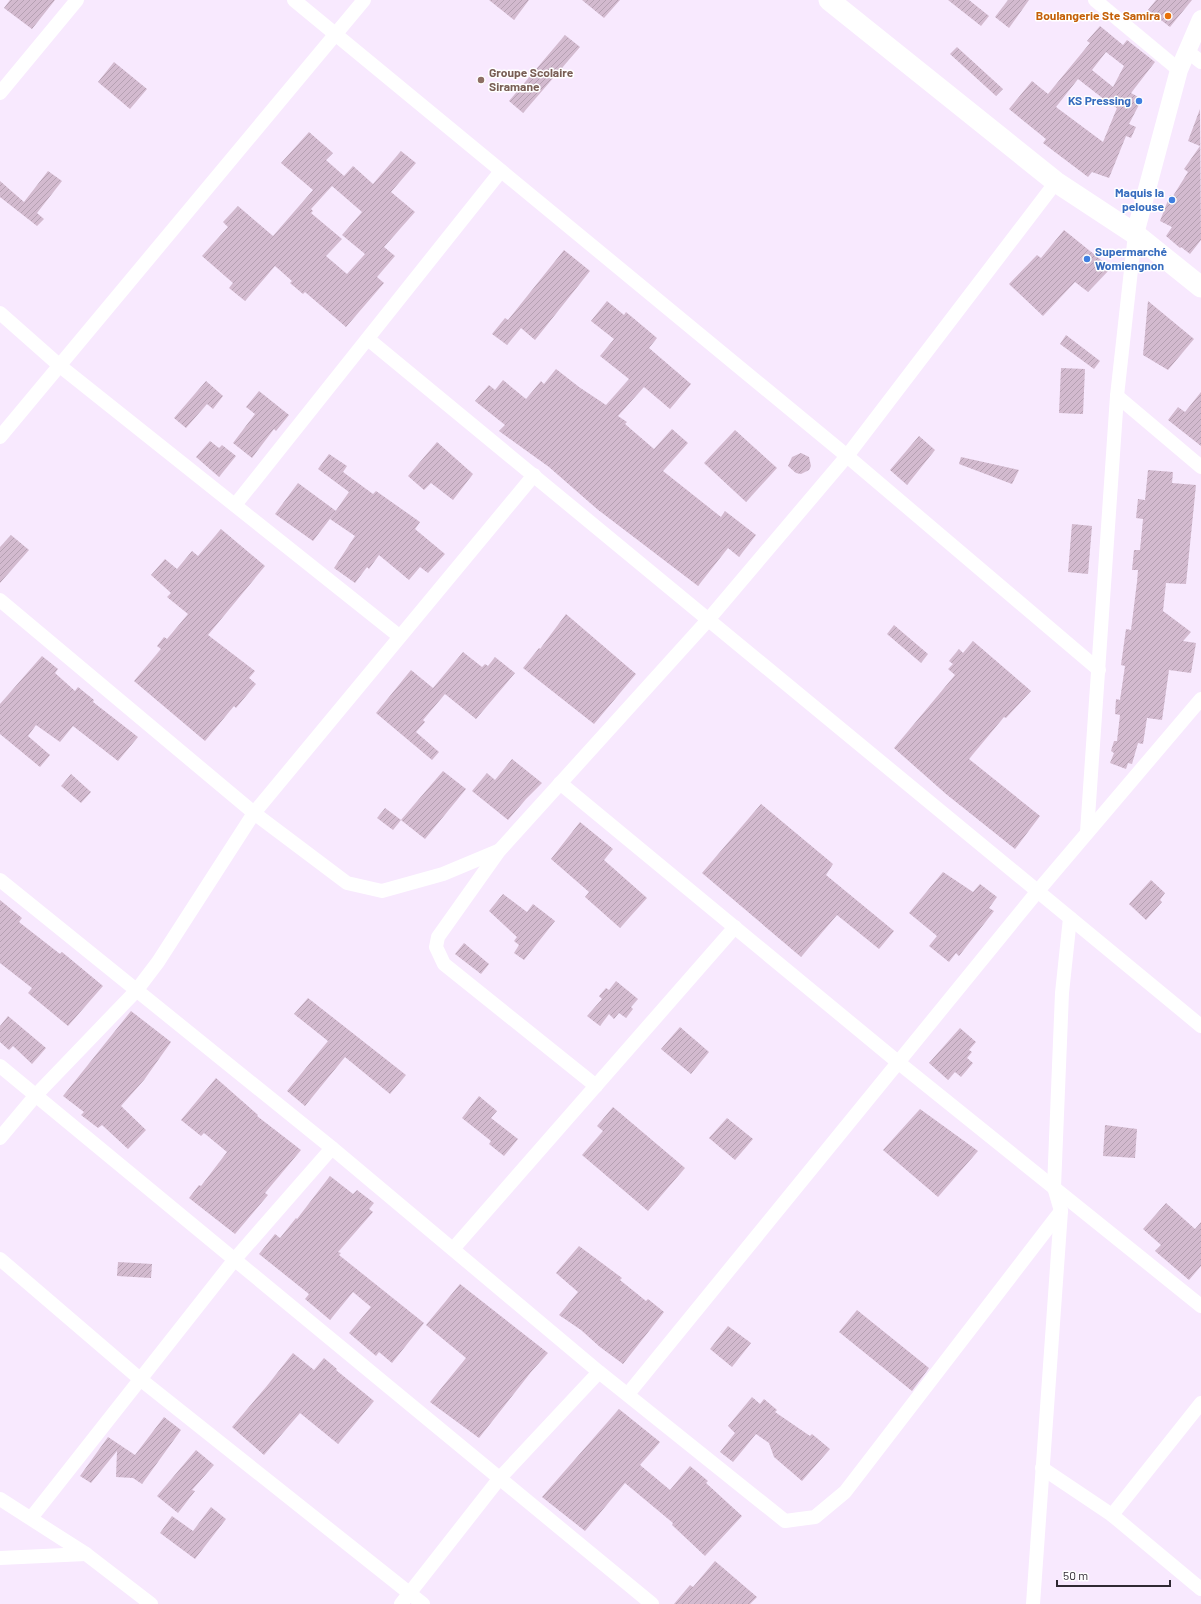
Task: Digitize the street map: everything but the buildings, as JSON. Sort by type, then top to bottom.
[{"type":"main road","points":[[829,0],[1056,182],[1135,234],[1201,287]]},
{"type":"street","points":[[0,93],[77,0]]},
{"type":"street","points":[[294,0],[847,456],[1099,670]]},
{"type":"street","points":[[0,437],[364,0]]},
{"type":"street","points":[[1094,0],[1179,70]]},
{"type":"street","points":[[1087,832],[1117,396],[1135,234],[1179,70],[1201,19]]},
{"type":"street","points":[[1187,51],[1201,62]]},
{"type":"street","points":[[235,505],[501,171]]},
{"type":"street","points":[[596,1086],[444,964],[436,947],[438,937],[498,851],[708,620],[847,456],[1056,182]]},
{"type":"street","points":[[0,313],[60,366],[400,636]]},
{"type":"street","points":[[368,339],[1201,1026]]},
{"type":"street","points":[[1117,396],[1201,467]]},
{"type":"street","points":[[0,1138],[36,1095],[136,991],[158,962],[254,813],[534,475]]},
{"type":"street","points":[[0,600],[254,813],[347,883],[382,891],[443,874],[498,851]]},
{"type":"street","points":[[628,1394],[1037,892],[1201,699]]},
{"type":"street","points":[[560,783],[899,1063],[1201,1306]]},
{"type":"street","points":[[0,880],[136,991],[163,1010],[332,1148],[599,1372],[785,1520],[815,1517],[845,1492],[1061,1211]]},
{"type":"street","points":[[1033,1604],[1061,1211],[1054,1187],[1062,993],[1070,918]]},
{"type":"street","points":[[453,1249],[735,927]]},
{"type":"street","points":[[0,1066],[652,1604]]},
{"type":"street","points":[[30,1518],[235,1259],[332,1148]]},
{"type":"street","points":[[0,1259],[140,1379],[406,1599],[423,1604]]},
{"type":"street","points":[[406,1599],[499,1479],[599,1372]]},
{"type":"street","points":[[1112,1515],[1201,1403]]},
{"type":"street","points":[[1042,1468],[1112,1515],[1201,1589]]},
{"type":"street","points":[[0,1499],[86,1554],[151,1604]]},
{"type":"street","points":[[0,1558],[86,1554]]},
{"type":"place","name":"Boulangerie Ste Samira","points":[[1168,16]]},
{"type":"place","name":"Groupe Scolaire Siramane","points":[[481,80]]},
{"type":"place","name":"KS Pressing","points":[[1139,101]]},
{"type":"place","name":"Maquis la pelouse","points":[[1172,200]]},
{"type":"place","name":"Supermarché Womiengnon","points":[[1087,259]]}]
